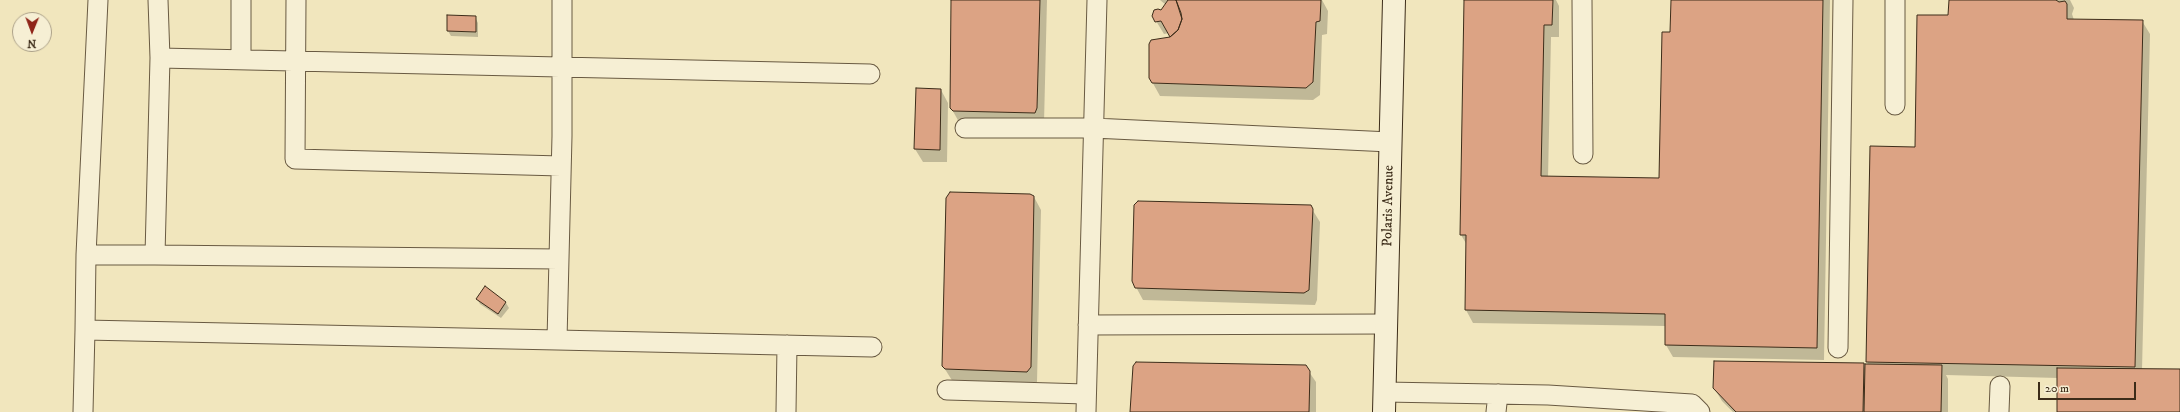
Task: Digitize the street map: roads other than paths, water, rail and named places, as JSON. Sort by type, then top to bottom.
[{"type":"street","name":"Polaris Avenue","points":[[1384,402],[1394,0]]},
{"type":"lane","points":[[83,412],[86,255],[98,0]]},
{"type":"lane","points":[[155,255],[160,58],[158,0]]},
{"type":"lane","points":[[241,0],[241,60]]},
{"type":"lane","points":[[296,0],[295,159],[561,166]]},
{"type":"lane","points":[[557,340],[561,166],[562,0]]},
{"type":"lane","points":[[947,390],[1086,403],[1097,0]]},
{"type":"lane","points":[[1582,0],[1583,154]]},
{"type":"lane","points":[[1838,348],[1843,0]]},
{"type":"lane","points":[[1894,105],[1895,0]]},
{"type":"lane","points":[[160,58],[870,74]]},
{"type":"lane","points":[[964,128],[1093,128],[1390,142]]},
{"type":"lane","points":[[86,255],[559,259]]},
{"type":"lane","points":[[1088,325],[1386,324]]},
{"type":"lane","points":[[85,330],[872,348]]},
{"type":"lane","points":[[786,412],[787,345]]},
{"type":"lane","points":[[1999,412],[2000,386]]},
{"type":"lane","points":[[1384,402],[1497,403],[1548,395],[1692,404],[1700,412]]}]
